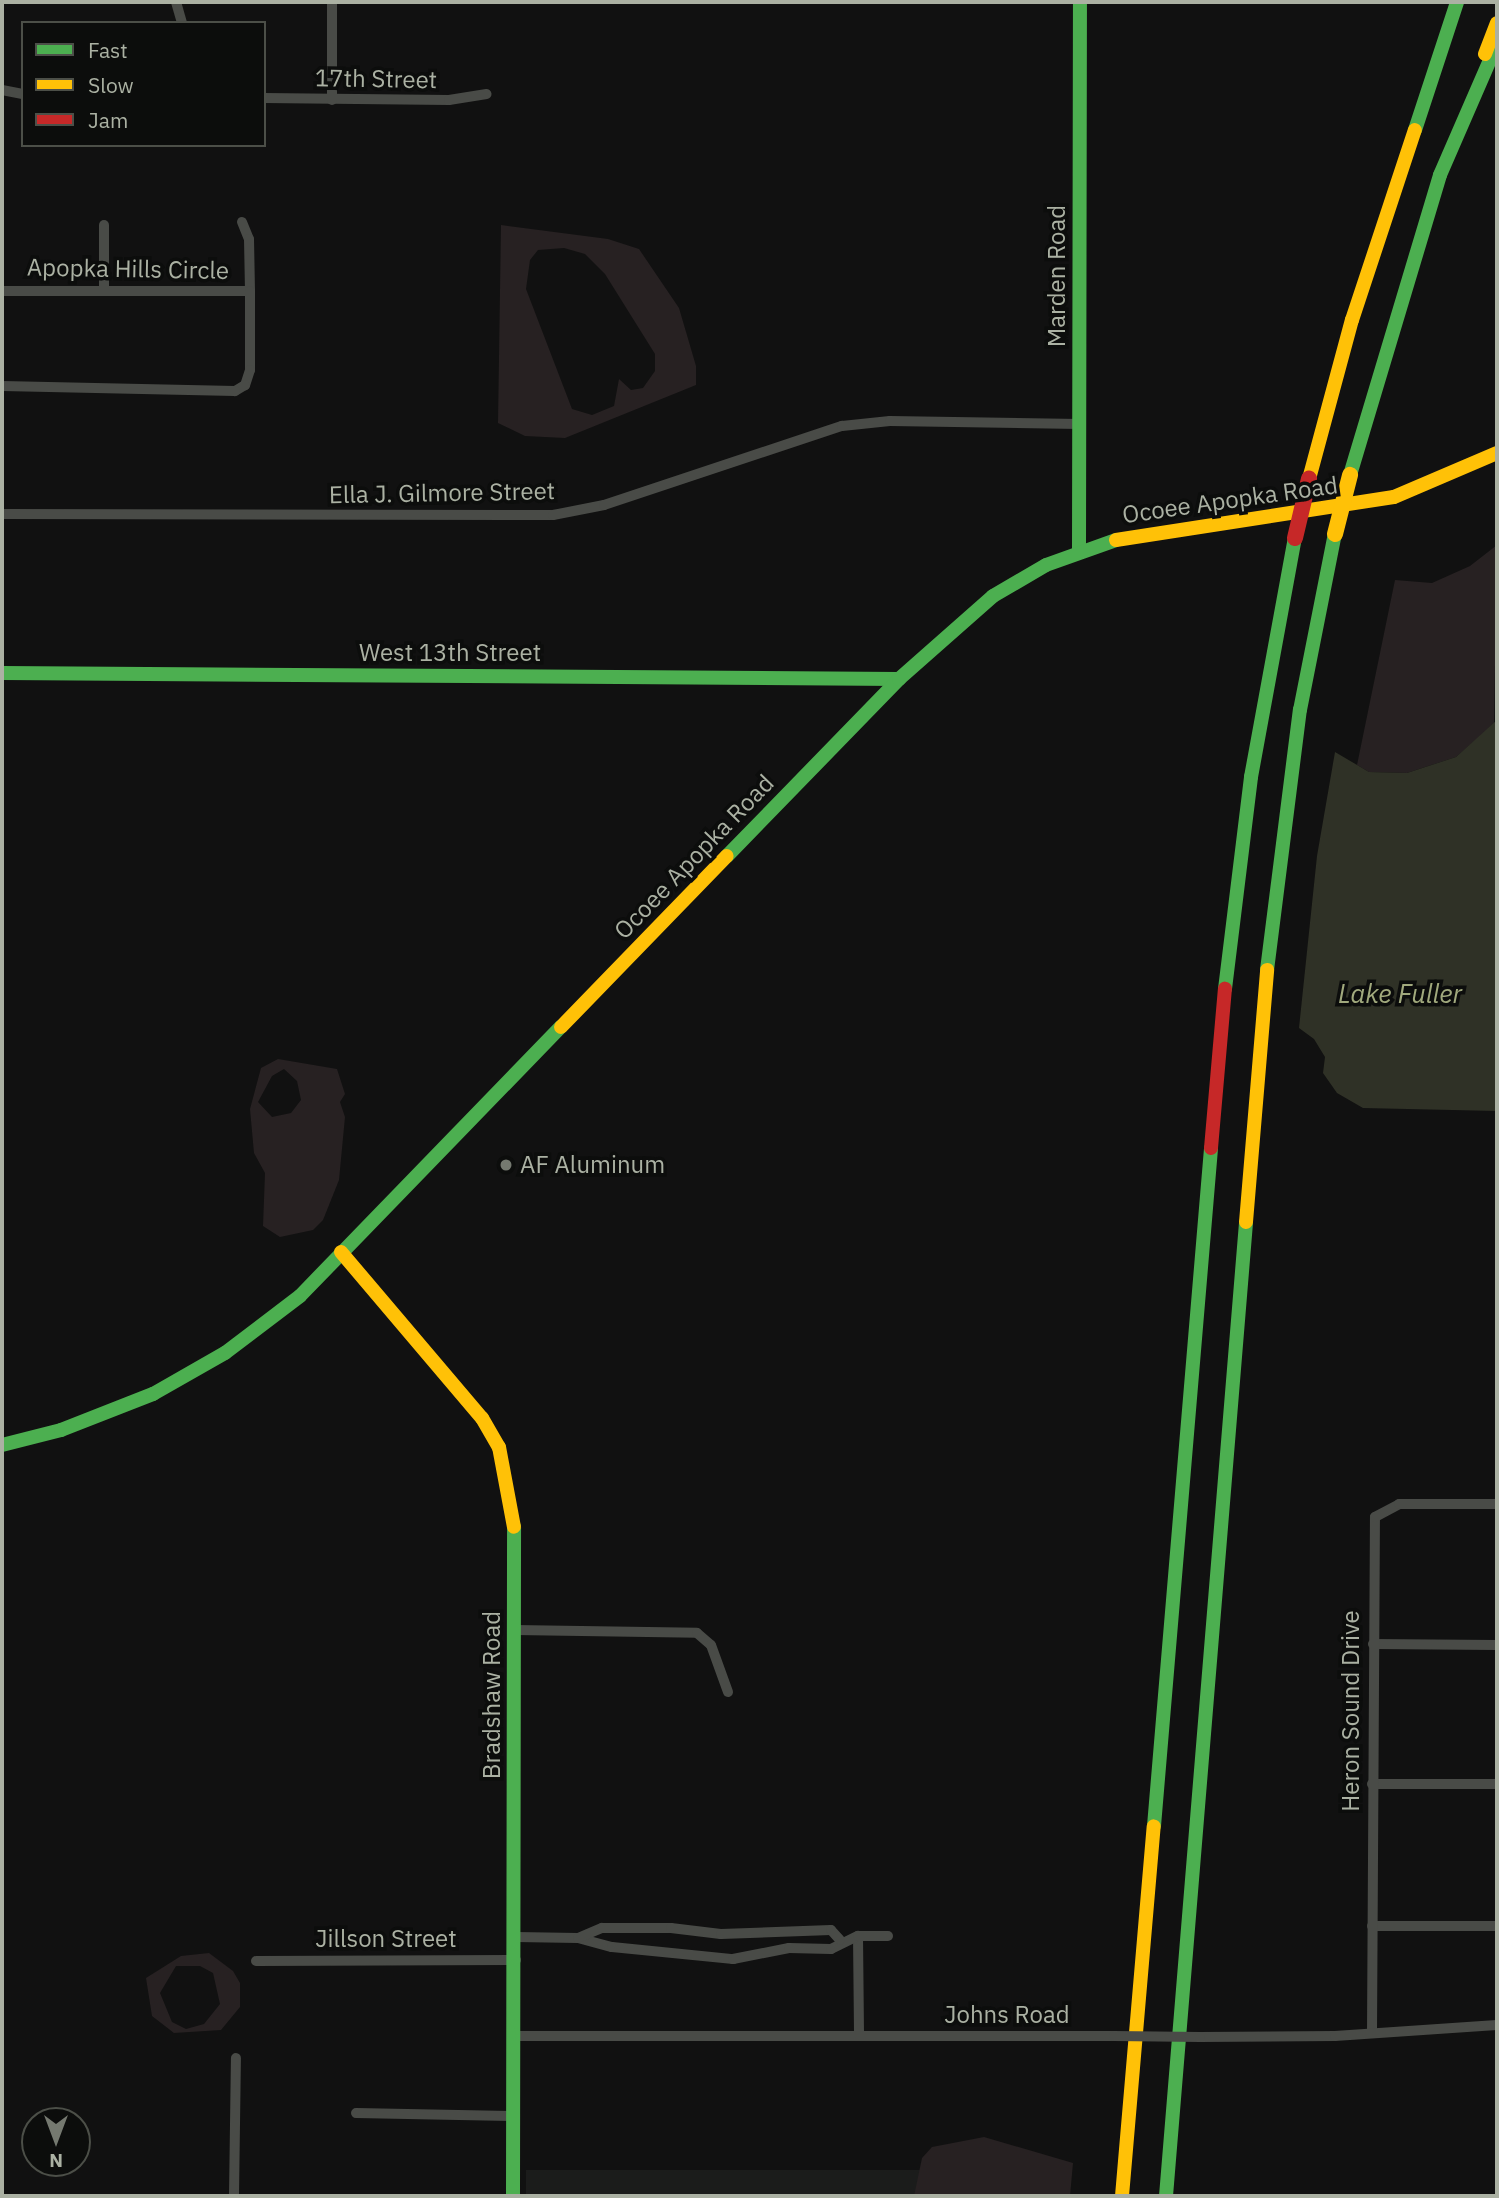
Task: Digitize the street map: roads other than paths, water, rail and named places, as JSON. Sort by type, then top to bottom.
[{"type":"main road","name":"Marden Road","points":[[1079,550],[1080,2]]},
{"type":"main road","points":[[1122,2196],[1227,963],[1251,778],[1295,538],[1309,479],[1352,320],[1457,2]]},
{"type":"main road","points":[[1166,2196],[1268,958],[1300,710],[1335,534],[1350,475],[1448,154],[1497,23]]},
{"type":"main road","points":[[1448,154],[1497,44]]},
{"type":"main road","name":"Ocoee Apopka Road","points":[[2,1445],[111,1412],[219,1357],[300,1296],[899,679],[972,610],[1079,550],[1152,530],[1394,497],[1497,453]]},
{"type":"main road","name":"West 13th Street","points":[[2,673],[899,679]]},
{"type":"main road","name":"Bradshaw Road","points":[[341,1252],[482,1418],[499,1447],[514,1519],[516,2036],[513,2196]]},
{"type":"street","points":[[176,2],[181,21]]},
{"type":"street","points":[[332,2],[332,100]]},
{"type":"street","points":[[2,90],[21,94]]},
{"type":"street","name":"17th Street","points":[[266,98],[449,100],[486,94]]},
{"type":"street","points":[[242,222],[249,239],[250,291]]},
{"type":"street","points":[[104,225],[104,289]]},
{"type":"street","name":"Apopka Hills Circle","points":[[2,291],[250,291],[250,370],[245,385],[235,390],[2,386]]},
{"type":"street","name":"Ella J. Gilmore Street","points":[[2,514],[553,515],[604,505],[842,426],[890,421],[1080,424]]},
{"type":"street","name":"Heron Sound Drive","points":[[1372,2032],[1373,1543],[1379,1510],[1399,1504],[1497,1504]]},
{"type":"street","points":[[515,1630],[697,1633],[711,1645],[728,1692]]},
{"type":"street","points":[[1373,1644],[1497,1645]]},
{"type":"street","points":[[1372,1784],[1497,1784]]},
{"type":"street","points":[[1371,1926],[1497,1926]]},
{"type":"street","points":[[578,1938],[602,1928],[671,1928],[721,1934],[831,1930],[840,1940]]},
{"type":"street","points":[[516,1937],[578,1938],[612,1947],[733,1959],[789,1948],[831,1949],[840,1940],[859,1936],[888,1936]]},
{"type":"street","points":[[859,1936],[859,2036]]},
{"type":"street","name":"Jillson Street","points":[[256,1961],[516,1960]]},
{"type":"street","name":"Johns Road","points":[[516,2036],[1200,2037],[1497,2025]]},
{"type":"street","points":[[234,2196],[236,2058]]},
{"type":"street","points":[[356,2113],[514,2116]]},
{"type":"water","name":"Lake Fuller","points":[[1497,720],[1497,1111],[1363,1108],[1337,1093],[1323,1073],[1325,1057],[1314,1039],[1299,1028],[1317,856],[1335,752],[1369,772],[1407,773],[1456,757]]},
{"type":"place","name":"AF Aluminum","points":[[506,1165]]}]
